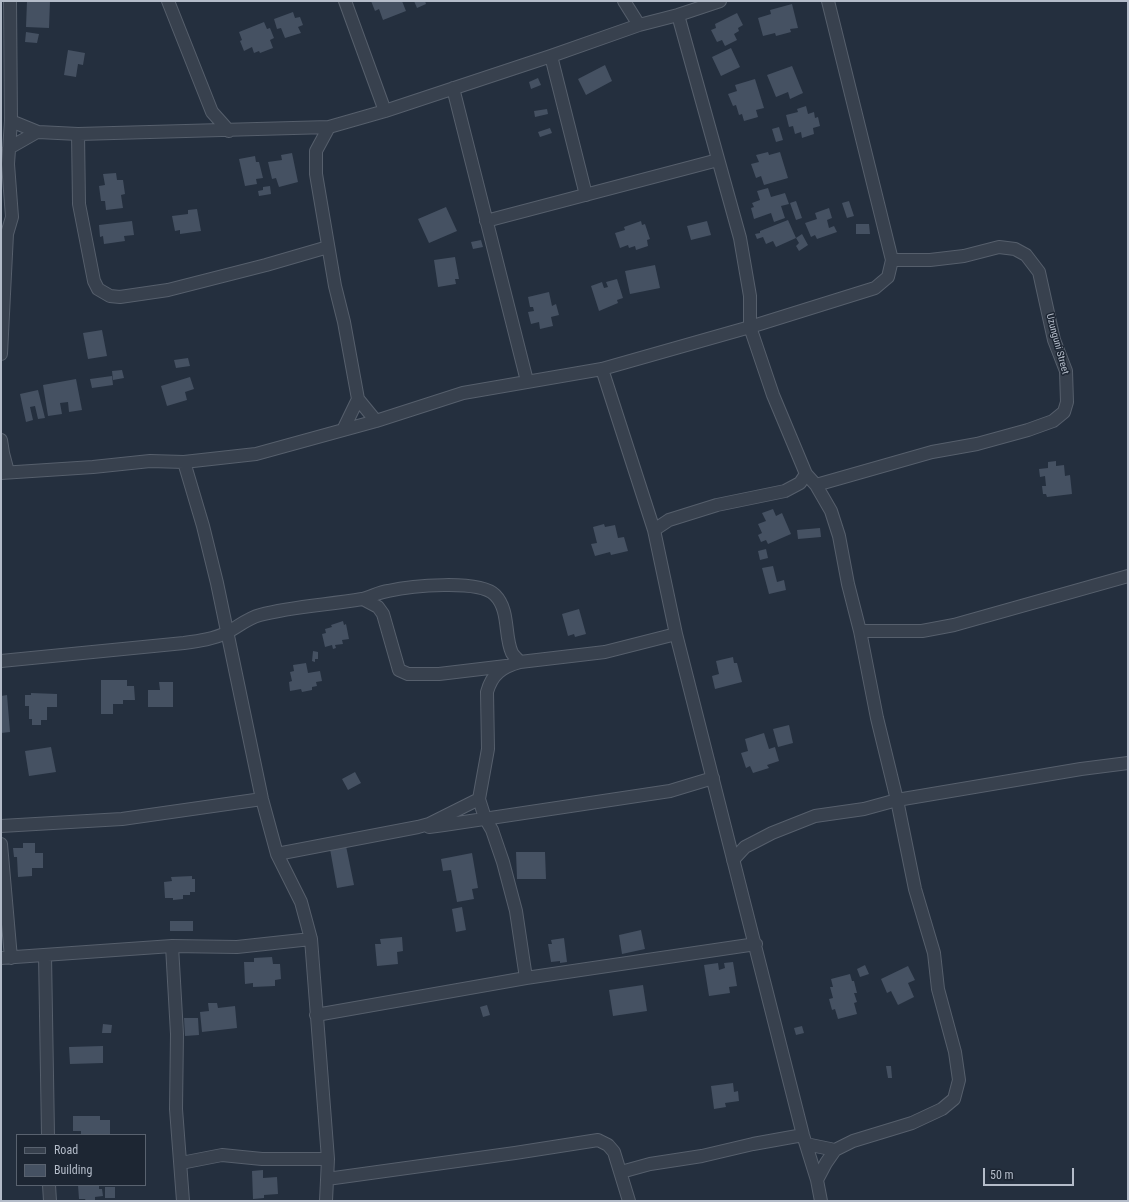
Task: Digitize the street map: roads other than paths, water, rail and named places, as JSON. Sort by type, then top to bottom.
[{"type":"street","points":[[1,354],[4,234],[12,216],[5,168],[9,148],[11,121],[10,1]]},
{"type":"street","points":[[168,1],[212,112],[229,131]]},
{"type":"street","points":[[345,1],[385,111]]},
{"type":"street","points":[[624,1],[638,25]]},
{"type":"street","points":[[11,121],[37,132],[78,134],[229,131],[329,127],[385,111],[551,56],[638,25],[678,15],[720,1]]},
{"type":"street","points":[[1,440],[5,473],[93,467],[150,461],[184,462],[256,454],[376,421],[463,393],[602,368],[750,327],[875,288],[888,277],[892,260],[828,1]]},
{"type":"street","points":[[678,15],[740,238],[750,296],[750,327],[773,395],[806,474],[816,485],[831,511],[839,536],[848,584],[860,631],[877,718],[897,800],[915,889],[934,953],[934,970],[955,1052],[959,1080],[954,1099],[942,1110],[912,1123],[852,1141],[836,1150],[826,1163],[817,1180]]},
{"type":"street","points":[[551,56],[586,195]]},
{"type":"street","points":[[453,88],[527,381]]},
{"type":"street","points":[[199,131],[212,112]]},
{"type":"street","points":[[329,127],[316,151],[316,174],[335,286],[344,322],[358,399],[376,421]]},
{"type":"street","points":[[9,148],[37,132]]},
{"type":"street","points":[[78,134],[78,204],[94,281],[98,289],[110,296],[120,298],[168,290],[266,265],[328,247]]},
{"type":"street","points":[[486,221],[718,160]]},
{"type":"street","name":"Uzunguni Street","points":[[816,485],[932,452],[977,444],[1028,430],[1053,421],[1064,412],[1067,402],[1066,371],[1054,340],[1039,272],[1026,255],[1015,249],[999,247],[964,256],[930,260],[892,260]]},
{"type":"street","points":[[602,368],[654,530],[676,634],[805,1140],[817,1180],[821,1201]]},
{"type":"street","points":[[344,430],[358,399]]},
{"type":"street","points":[[184,462],[203,526],[228,632],[262,799],[276,854],[301,902],[311,939],[328,1159],[326,1201]]},
{"type":"street","points":[[654,530],[669,520],[717,505],[785,491],[800,482],[806,474]]},
{"type":"street","points":[[860,631],[922,631],[954,625],[1128,576]]},
{"type":"street","points":[[1,661],[206,640],[228,632],[259,615],[311,605],[363,599],[388,590],[465,585],[488,590],[495,595],[501,604],[505,617],[512,652],[520,662]]},
{"type":"street","points":[[363,599],[378,607],[383,614],[399,670],[408,674],[438,674],[605,652],[676,634]]},
{"type":"street","points":[[506,666],[494,676],[489,683],[487,692],[488,750],[479,799],[503,862],[516,911],[526,978]]},
{"type":"street","points":[[733,860],[745,847],[772,833],[815,816],[864,809],[897,800],[1081,769],[1128,763]]},
{"type":"street","points":[[418,827],[444,825],[670,791],[713,778]]},
{"type":"street","points":[[1,826],[122,820],[262,799]]},
{"type":"street","points":[[276,854],[418,827],[429,824],[479,799]]},
{"type":"street","points":[[1,844],[6,958],[172,946],[237,947],[311,939]]},
{"type":"street","points":[[316,1015],[526,978],[756,944]]},
{"type":"street","points":[[172,946],[177,1034],[176,1109],[183,1201]]},
{"type":"street","points":[[45,955],[48,1134]]},
{"type":"street","points":[[327,1179],[598,1140],[608,1145],[614,1152],[629,1201]]},
{"type":"street","points":[[621,1172],[650,1164],[702,1156],[753,1144],[805,1140],[836,1150]]},
{"type":"street","points":[[181,1163],[222,1155],[262,1159],[328,1159]]},
{"type":"street","points":[[49,1186],[50,1201]]}]
